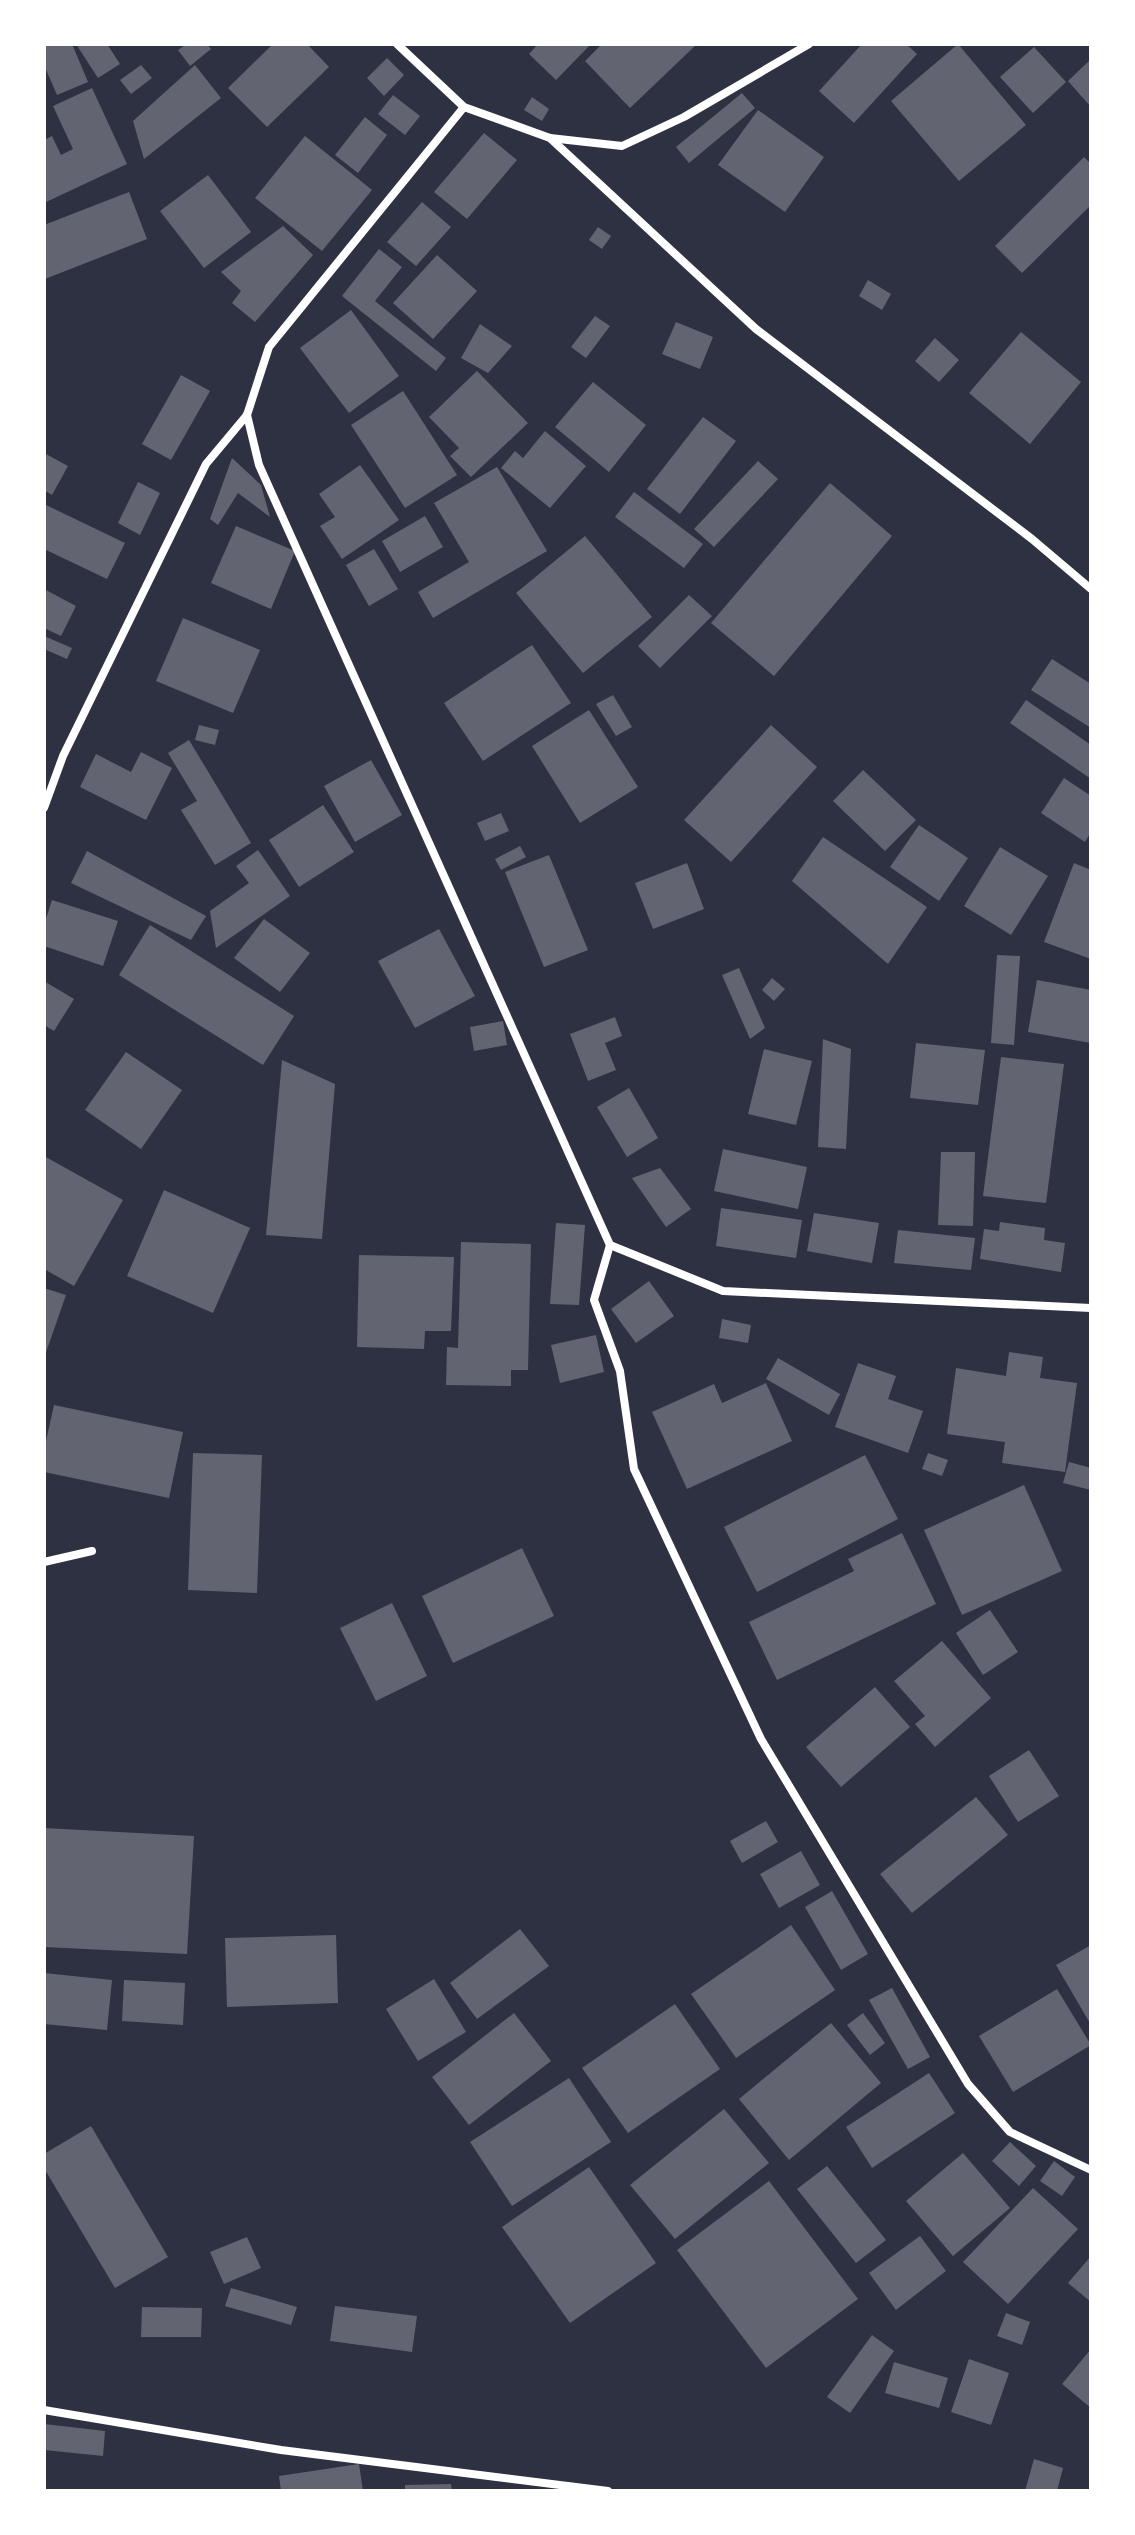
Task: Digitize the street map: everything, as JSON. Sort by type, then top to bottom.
[{"type":"street","points":[[397,44],[464,107],[550,138],[622,146],[684,117],[809,44]]},
{"type":"street","points":[[44,808],[76,729],[206,464],[247,415],[269,347],[464,107]]},
{"type":"street","points":[[550,138],[756,329],[1032,539],[1091,589]]},
{"type":"street","points":[[247,415],[259,465],[610,1245],[594,1300],[620,1371],[634,1469],[761,1739],[968,2084],[1010,2132],[1091,2170]]},
{"type":"street","points":[[610,1245],[723,1291],[1091,1308]]},
{"type":"street","points":[[44,1562],[92,1551]]},
{"type":"street","points":[[44,2410],[281,2450],[608,2491]]},
{"type":"building","points":[[44,44],[72,44],[88,82],[57,95],[44,65]]},
{"type":"building","points":[[76,44],[107,44],[120,64],[98,78]]},
{"type":"building","points":[[187,44],[207,44],[211,49],[190,66],[178,50]]},
{"type":"building","points":[[273,44],[307,44],[329,67],[267,127],[228,88]]},
{"type":"building","points":[[538,44],[591,44],[556,80],[529,54]]},
{"type":"building","points":[[602,44],[697,44],[630,108],[585,61]]},
{"type":"building","points":[[862,44],[906,44],[917,54],[854,123],[819,91]]},
{"type":"building","points":[[958,44],[1026,125],[959,181],[891,101]]},
{"type":"building","points":[[1034,47],[1066,82],[1033,113],[1000,77]]},
{"type":"building","points":[[387,58],[404,75],[384,96],[367,78]]},
{"type":"building","points":[[1091,59],[1091,107],[1068,81]]},
{"type":"building","points":[[141,65],[152,78],[131,94],[120,80]]},
{"type":"building","points":[[195,65],[221,98],[144,159],[133,121]]},
{"type":"building","points":[[92,88],[127,164],[44,203],[44,140],[52,136],[61,155],[73,149],[53,106]]},
{"type":"building","points":[[742,93],[755,108],[689,163],[676,147]]},
{"type":"building","points":[[393,95],[420,116],[405,135],[378,114]]},
{"type":"building","points":[[532,97],[549,109],[542,121],[524,110]]},
{"type":"building","points":[[758,110],[824,157],[785,212],[718,165]]},
{"type":"building","points":[[365,117],[387,135],[358,173],[335,155]]},
{"type":"building","points":[[484,133],[517,160],[467,219],[434,192]]},
{"type":"building","points":[[305,136],[372,190],[322,251],[255,198]]},
{"type":"building","points":[[1084,157],[1091,164],[1091,205],[1022,273],[995,246]]},
{"type":"building","points":[[208,175],[251,232],[204,268],[160,211]]},
{"type":"building","points":[[129,192],[147,239],[45,279],[44,225]]},
{"type":"building","points":[[422,202],[451,227],[416,266],[387,242]]},
{"type":"building","points":[[283,226],[313,255],[255,322],[232,303],[241,291],[221,272]]},
{"type":"building","points":[[598,227],[611,236],[602,249],[589,240]]},
{"type":"building","points":[[379,249],[402,267],[375,301],[446,358],[436,371],[342,296]]},
{"type":"building","points":[[437,255],[477,291],[433,339],[393,303]]},
{"type":"building","points":[[868,280],[891,294],[882,310],[859,296]]},
{"type":"building","points":[[351,310],[399,376],[349,413],[300,348]]},
{"type":"building","points":[[595,316],[610,326],[586,358],[571,347]]},
{"type":"building","points":[[676,322],[713,337],[700,369],[662,354]]},
{"type":"building","points":[[480,324],[512,346],[488,373],[461,358]]},
{"type":"building","points":[[1021,332],[1081,382],[1030,444],[969,393]]},
{"type":"building","points":[[935,338],[959,360],[939,382],[915,361]]},
{"type":"building","points":[[477,371],[528,423],[471,477],[450,456],[459,448],[429,417]]},
{"type":"building","points":[[181,375],[210,391],[171,460],[142,444]]},
{"type":"building","points":[[593,382],[646,425],[609,472],[555,427]]},
{"type":"building","points":[[403,391],[457,475],[405,508],[351,425]]},
{"type":"building","points":[[703,417],[736,441],[680,514],[647,489]]},
{"type":"building","points":[[545,431],[586,466],[550,508],[501,468],[515,451],[523,458]]},
{"type":"building","points":[[44,453],[68,466],[52,495],[44,490]]},
{"type":"building","points":[[232,458],[261,485],[270,517],[238,493],[218,525],[210,519]]},
{"type":"building","points":[[758,461],[778,479],[714,547],[694,529]]},
{"type":"building","points":[[360,465],[399,520],[342,559],[320,526],[335,517],[319,494]]},
{"type":"building","points":[[497,467],[547,551],[433,618],[418,592],[469,562],[434,503]]},
{"type":"building","points":[[138,482],[160,493],[140,535],[118,523]]},
{"type":"building","points":[[830,483],[892,536],[774,676],[711,623]]},
{"type":"building","points":[[634,492],[703,544],[684,568],[615,517]]},
{"type":"building","points":[[44,504],[125,543],[107,579],[44,549]]},
{"type":"building","points":[[425,516],[443,547],[400,572],[382,541]]},
{"type":"building","points":[[236,526],[295,551],[271,609],[211,583]]},
{"type":"building","points":[[585,536],[652,617],[583,673],[516,593]]},
{"type":"building","points":[[374,549],[398,589],[369,606],[346,565]]},
{"type":"building","points":[[44,589],[76,606],[61,636],[44,628]]},
{"type":"building","points":[[689,595],[712,616],[660,668],[638,646]]},
{"type":"building","points":[[183,618],[260,650],[233,713],[156,681]]},
{"type":"building","points":[[44,636],[72,648],[67,659],[44,649]]},
{"type":"building","points":[[532,645],[571,703],[483,761],[444,703]]},
{"type":"building","points":[[1052,659],[1091,684],[1091,728],[1031,690]]},
{"type":"building","points":[[613,695],[632,727],[616,736],[596,704]]},
{"type":"building","points":[[1026,700],[1091,745],[1091,779],[1010,723]]},
{"type":"building","points":[[589,710],[638,787],[580,823],[532,746]]},
{"type":"building","points":[[199,725],[219,730],[215,745],[195,740]]},
{"type":"building","points":[[771,725],[817,767],[731,862],[684,820]]},
{"type":"building","points":[[189,740],[251,843],[215,865],[181,810],[197,801],[168,753]]},
{"type":"building","points":[[141,752],[172,768],[146,820],[80,787],[96,754],[131,772]]},
{"type":"building","points":[[371,760],[402,815],[355,842],[324,786]]},
{"type":"building","points":[[863,770],[916,820],[885,851],[833,801]]},
{"type":"building","points":[[1064,778],[1091,796],[1091,832],[1085,842],[1041,813]]},
{"type":"building","points":[[323,805],[354,852],[299,887],[269,840]]},
{"type":"building","points":[[501,813],[509,831],[485,841],[477,823]]},
{"type":"building","points":[[919,825],[968,858],[939,901],[890,867]]},
{"type":"building","points":[[823,837],[927,907],[888,964],[792,881]]},
{"type":"building","points":[[520,846],[526,857],[501,870],[495,859]]},
{"type":"building","points":[[1000,847],[1048,876],[1011,935],[964,906]]},
{"type":"building","points":[[258,850],[290,896],[216,948],[210,911],[249,883],[236,866]]},
{"type":"building","points":[[87,851],[206,916],[191,940],[71,883]]},
{"type":"building","points":[[549,855],[588,950],[544,967],[505,872]]},
{"type":"building","points":[[687,863],[704,909],[653,929],[635,883]]},
{"type":"building","points":[[1074,863],[1091,870],[1091,959],[1044,942]]},
{"type":"building","points":[[52,900],[118,921],[103,966],[44,946],[44,925]]},
{"type":"building","points":[[264,919],[310,953],[280,992],[234,958]]},
{"type":"building","points":[[150,925],[294,1016],[263,1065],[119,975]]},
{"type":"building","points":[[439,929],[475,996],[415,1028],[378,961]]},
{"type":"building","points":[[997,955],[1020,956],[1014,1045],[991,1043]]},
{"type":"building","points":[[739,968],[765,1028],[750,1039],[722,975]]},
{"type":"building","points":[[772,978],[785,989],[774,1001],[762,990]]},
{"type":"building","points":[[1037,980],[1091,990],[1091,1043],[1028,1032]]},
{"type":"building","points":[[44,981],[74,999],[54,1031],[44,1025]]},
{"type":"building","points":[[615,1017],[622,1036],[605,1043],[616,1070],[588,1081],[570,1034]]},
{"type":"building","points":[[503,1021],[507,1045],[474,1051],[470,1027]]},
{"type":"building","points":[[823,1039],[851,1049],[846,1149],[818,1147]]},
{"type":"building","points":[[916,1043],[985,1050],[978,1105],[910,1098]]},
{"type":"building","points":[[764,1049],[812,1061],[796,1125],[748,1114]]},
{"type":"building","points":[[126,1052],[182,1090],[141,1149],[85,1110]]},
{"type":"building","points":[[1001,1057],[1064,1064],[1046,1203],[983,1196]]},
{"type":"building","points":[[282,1060],[335,1084],[322,1239],[266,1235]]},
{"type":"building","points":[[629,1088],[658,1138],[627,1157],[597,1107]]},
{"type":"building","points":[[723,1149],[807,1167],[798,1209],[714,1191]]},
{"type":"building","points":[[941,1152],[975,1152],[973,1226],[938,1225]]},
{"type":"building","points":[[44,1156],[123,1200],[74,1286],[44,1269]]},
{"type":"building","points":[[660,1168],[691,1209],[666,1227],[632,1178]]},
{"type":"building","points":[[164,1190],[250,1228],[213,1313],[127,1276]]},
{"type":"building","points":[[721,1208],[802,1220],[796,1258],[716,1246]]},
{"type":"building","points":[[814,1213],[879,1223],[872,1263],[807,1251]]},
{"type":"building","points":[[1000,1222],[1045,1228],[1044,1240],[1065,1243],[1061,1272],[980,1259],[984,1229],[999,1231]]},
{"type":"building","points":[[556,1223],[585,1225],[579,1305],[550,1304]]},
{"type":"building","points":[[898,1230],[975,1238],[971,1270],[894,1263]]},
{"type":"building","points":[[461,1242],[531,1244],[528,1370],[511,1370],[511,1386],[446,1385],[447,1347],[458,1348]]},
{"type":"building","points":[[359,1255],[454,1257],[451,1331],[425,1331],[424,1349],[357,1347]]},
{"type":"building","points":[[649,1281],[674,1316],[636,1343],[611,1309]]},
{"type":"building","points":[[44,1288],[66,1295],[44,1358]]},
{"type":"building","points":[[722,1319],[751,1325],[748,1343],[719,1338]]},
{"type":"building","points":[[596,1335],[604,1372],[560,1383],[551,1345]]},
{"type":"building","points":[[1009,1352],[1043,1357],[1040,1378],[1077,1383],[1065,1472],[1002,1463],[1005,1442],[947,1434],[956,1368],[1006,1376]]},
{"type":"building","points":[[778,1358],[840,1394],[829,1415],[766,1379]]},
{"type":"building","points":[[858,1363],[896,1376],[888,1399],[923,1411],[908,1453],[835,1427]]},
{"type":"building","points":[[766,1383],[792,1441],[687,1489],[652,1412],[714,1384],[722,1403]]},
{"type":"building","points":[[54,1405],[183,1432],[169,1498],[44,1472],[44,1450]]},
{"type":"building","points":[[193,1453],[262,1455],[257,1593],[188,1590]]},
{"type":"building","points":[[928,1453],[948,1460],[942,1476],[922,1469]]},
{"type":"building","points":[[865,1455],[898,1519],[757,1592],[724,1527]]},
{"type":"building","points":[[1069,1462],[1091,1468],[1091,1490],[1063,1483]]},
{"type":"building","points":[[1024,1485],[1062,1571],[962,1615],[924,1530]]},
{"type":"building","points":[[902,1533],[936,1604],[777,1680],[749,1622],[854,1571],[848,1559]]},
{"type":"building","points":[[522,1548],[554,1616],[453,1663],[422,1596]]},
{"type":"building","points":[[392,1603],[427,1676],[376,1701],[340,1628]]},
{"type":"building","points":[[990,1610],[1018,1652],[983,1675],[956,1633]]},
{"type":"building","points":[[942,1641],[991,1698],[935,1747],[915,1724],[925,1716],[894,1681]]},
{"type":"building","points":[[875,1687],[910,1727],[841,1787],[806,1747]]},
{"type":"building","points":[[1029,1750],[1059,1796],[1018,1822],[989,1776]]},
{"type":"building","points":[[976,1797],[1008,1835],[912,1913],[880,1874]]},
{"type":"building","points":[[766,1821],[778,1842],[742,1863],[730,1841]]},
{"type":"building","points":[[44,1828],[194,1836],[187,1954],[44,1947]]},
{"type":"building","points":[[801,1851],[820,1885],[779,1908],[760,1874]]},
{"type":"building","points":[[832,1891],[868,1954],[841,1970],[805,1907]]},
{"type":"building","points":[[791,1925],[835,1990],[736,2058],[691,1994]]},
{"type":"building","points":[[520,1929],[549,1966],[477,2019],[450,1983]]},
{"type":"building","points":[[336,1935],[338,2003],[227,2007],[225,1938]]},
{"type":"building","points":[[1091,1945],[1091,2025],[1056,1965]]},
{"type":"building","points":[[44,1973],[112,1980],[107,2030],[44,2024]]},
{"type":"building","points":[[434,1979],[466,2032],[418,2061],[386,2009]]},
{"type":"building","points":[[124,1980],[185,1983],[183,2025],[122,2021]]},
{"type":"building","points":[[892,1988],[930,2057],[908,2069],[869,2000]]},
{"type":"building","points":[[1057,1989],[1091,2045],[1013,2092],[979,2036]]},
{"type":"building","points":[[675,2004],[720,2069],[628,2133],[582,2068]]},
{"type":"building","points":[[514,2013],[551,2061],[469,2125],[432,2077]]},
{"type":"building","points":[[863,2013],[885,2043],[870,2055],[847,2025]]},
{"type":"building","points":[[831,2023],[881,2083],[789,2160],[739,2099]]},
{"type":"building","points":[[929,2073],[955,2113],[872,2168],[846,2127]]},
{"type":"building","points":[[569,2078],[611,2142],[512,2206],[470,2142]]},
{"type":"building","points":[[724,2109],[769,2163],[675,2239],[630,2185]]},
{"type":"building","points":[[91,2126],[168,2257],[115,2288],[44,2168],[44,2154]]},
{"type":"building","points":[[1010,2142],[1036,2166],[1019,2186],[992,2161]]},
{"type":"building","points":[[963,2153],[1010,2208],[953,2256],[906,2201]]},
{"type":"building","points":[[1054,2161],[1075,2177],[1062,2196],[1040,2181]]},
{"type":"building","points":[[827,2166],[886,2240],[856,2263],[797,2189]]},
{"type":"building","points":[[589,2167],[656,2263],[570,2323],[502,2227]]},
{"type":"building","points":[[769,2181],[858,2299],[766,2368],[677,2250]]},
{"type":"building","points":[[1033,2188],[1078,2229],[1008,2304],[963,2262]]},
{"type":"building","points":[[920,2236],[946,2271],[896,2310],[869,2273]]},
{"type":"building","points":[[247,2237],[261,2268],[224,2284],[210,2252]]},
{"type":"building","points":[[1091,2256],[1091,2302],[1068,2283]]},
{"type":"building","points":[[231,2288],[297,2307],[291,2325],[225,2306]]},
{"type":"building","points":[[335,2306],[417,2316],[412,2352],[330,2341]]},
{"type":"building","points":[[142,2307],[202,2308],[201,2337],[141,2337]]},
{"type":"building","points":[[1006,2313],[1030,2322],[1022,2345],[997,2336]]},
{"type":"building","points":[[872,2335],[894,2351],[850,2413],[827,2397]]},
{"type":"building","points":[[1091,2349],[1091,2408],[1062,2384]]},
{"type":"building","points":[[969,2359],[1009,2373],[991,2425],[951,2412]]},
{"type":"building","points":[[894,2362],[948,2378],[939,2408],[885,2393]]},
{"type":"building","points":[[44,2424],[105,2431],[103,2456],[44,2450]]},
{"type":"building","points":[[1034,2459],[1063,2468],[1057,2491],[1025,2491]]},
{"type":"building","points":[[359,2464],[363,2491],[281,2491],[279,2476]]},
{"type":"building","points":[[451,2484],[452,2491],[405,2491],[405,2485]]}]
